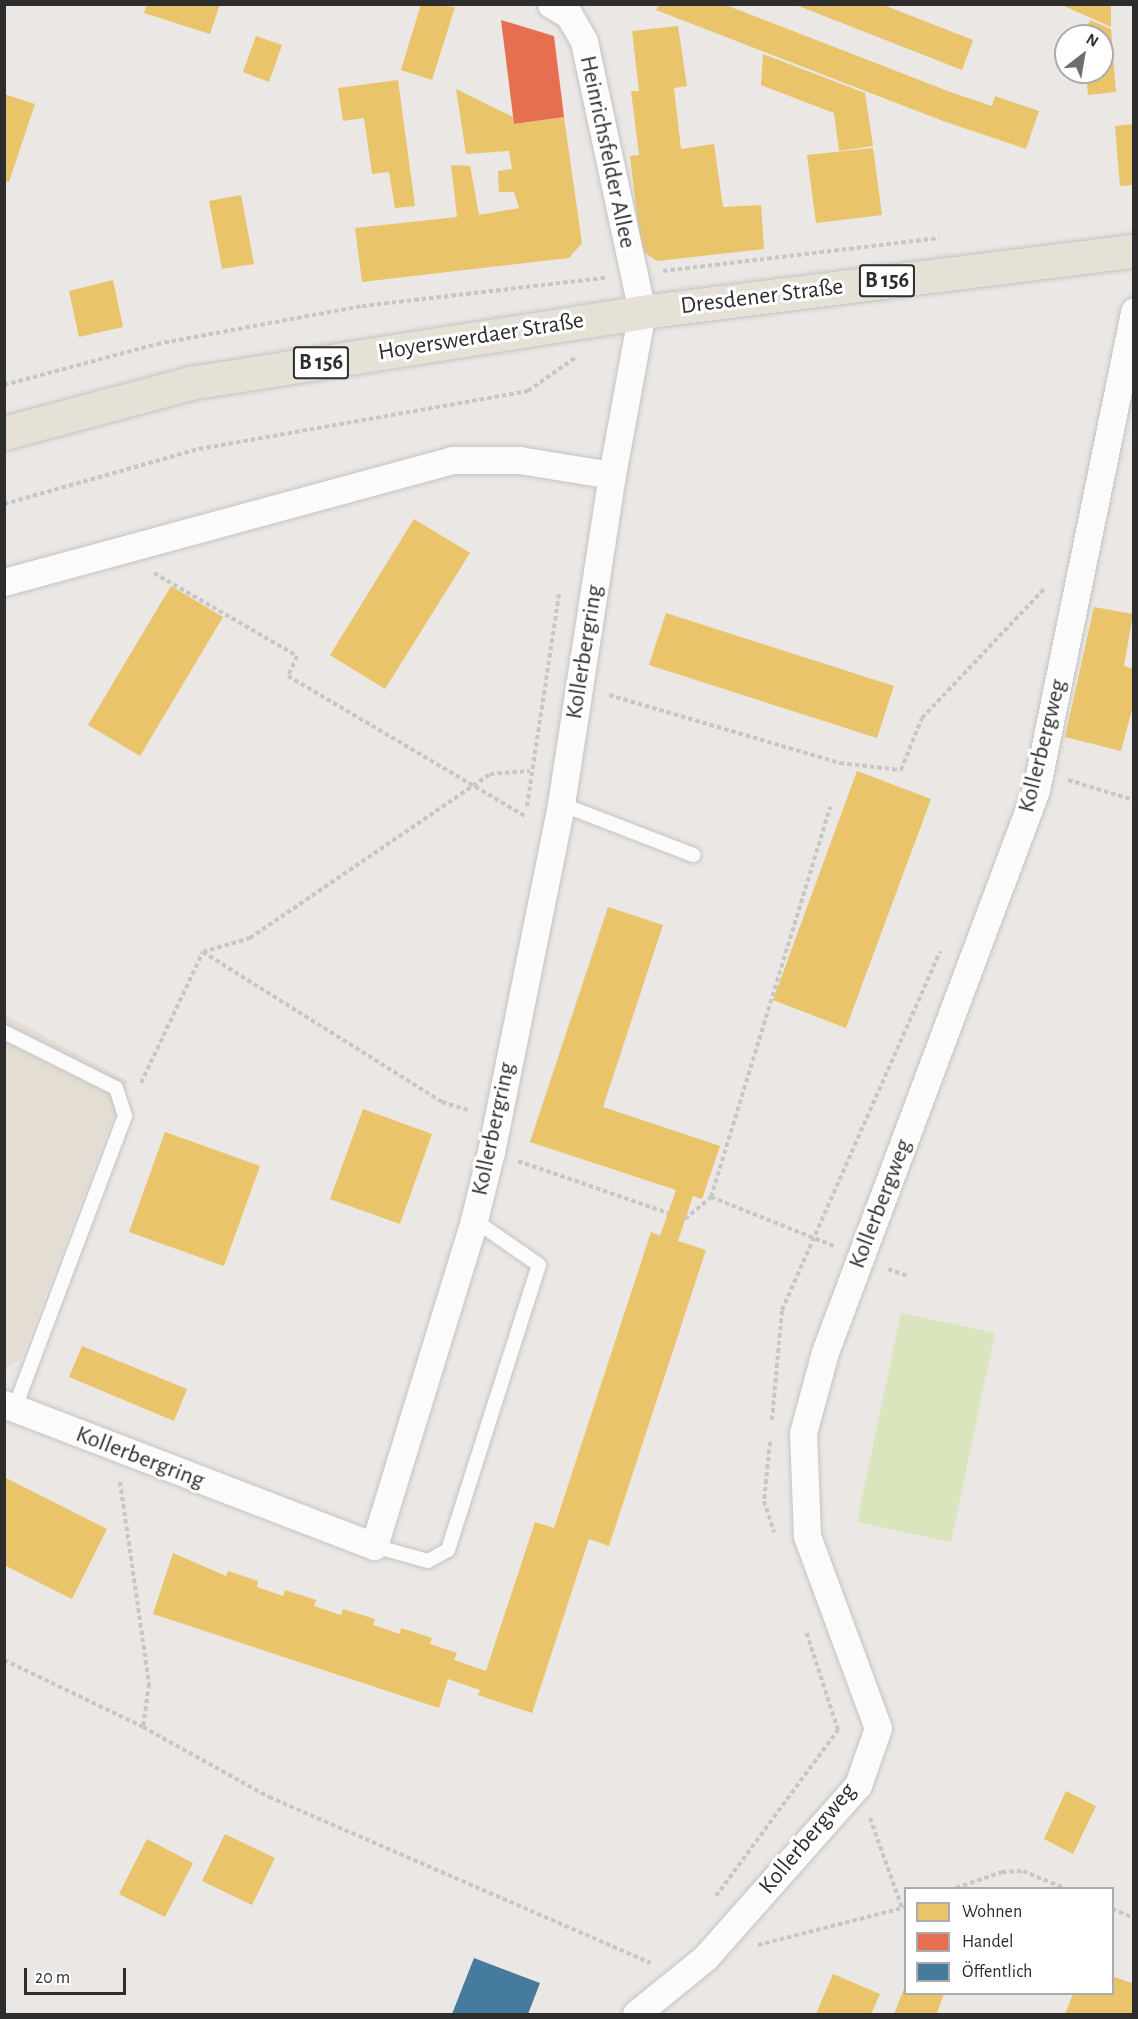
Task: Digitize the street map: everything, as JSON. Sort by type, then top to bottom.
[{"type":"main road","name":"Dresdener Straße","points":[[638,327],[1134,251]]},
{"type":"main road","name":"Hoyerswerdaer Straße","points":[[4,433],[190,383],[638,327]]},
{"type":"street","name":"Heinrichsfelder Allee","points":[[551,4],[569,15],[584,41],[638,327]]},
{"type":"street","name":"Kollerbergweg","points":[[636,2014],[705,1958],[858,1785],[878,1728],[807,1536],[803,1433],[825,1352],[1041,772],[1134,311]]},
{"type":"street","name":"Kollerbergring","points":[[9,1406],[115,1449],[374,1546],[474,1220],[491,1152],[561,804],[612,475],[638,327]]},
{"type":"street","points":[[4,582],[452,460],[519,460],[612,475]]},
{"type":"lane","points":[[561,804],[693,855]]},
{"type":"lane","points":[[4,1032],[116,1088],[125,1116],[9,1406]]},
{"type":"lane","points":[[374,1546],[428,1561],[448,1550],[539,1265],[474,1220]]},
{"type":"path","points":[[4,504],[199,449],[528,391],[577,356],[638,327]]},
{"type":"path","points":[[117,552],[297,656],[288,676],[525,819],[530,771],[560,589]]},
{"type":"path","points":[[580,686],[840,764],[901,770],[922,718],[1053,579]]},
{"type":"path","points":[[125,1116],[203,952],[250,938],[490,774],[530,771]]},
{"type":"path","points":[[1041,772],[1134,800]]},
{"type":"path","points":[[685,1219],[711,1197],[830,807]]},
{"type":"path","points":[[775,1534],[764,1501],[782,1310],[941,947]]},
{"type":"path","points":[[203,952],[442,1102],[497,1118]]},
{"type":"path","points":[[491,1152],[668,1212]]},
{"type":"path","points":[[711,1197],[758,1213]]},
{"type":"path","points":[[115,1449],[149,1683],[143,1727]]},
{"type":"path","points":[[711,1901],[838,1730],[803,1621]]},
{"type":"path","points":[[4,1660],[143,1727],[269,1797],[662,1968],[904,1907]]},
{"type":"path","points":[[959,1887],[1002,1872],[1023,1871],[1062,1887]]},
{"type":"path","points":[[1114,1909],[1134,1918]]},
{"type":"shaded area","points":[[5,1015],[127,1081],[21,1359],[5,1369]]},
{"type":"green space","points":[[901,1313],[995,1333],[951,1542],[857,1522]]},
{"type":"building: Wohnen","points":[[147,4],[220,4],[210,34],[144,13]]},
{"type":"building: Wohnen","points":[[421,4],[455,7],[432,80],[401,70]]},
{"type":"building: Wohnen","points":[[659,4],[723,4],[953,93],[992,106],[995,96],[1039,111],[1026,149],[943,121],[656,10]]},
{"type":"building: Wohnen","points":[[881,4],[973,40],[962,70],[796,5]]},
{"type":"building: Wohnen","points":[[1060,4],[1111,4],[1111,24],[1104,24]]},
{"type":"building: Wohnen","points":[[678,26],[687,86],[674,88],[681,149],[714,144],[723,207],[761,205],[764,249],[657,261],[641,250],[630,156],[639,155],[631,91],[639,91],[632,31]]},
{"type":"building: Wohnen","points":[[256,36],[282,45],[269,82],[243,72]]},
{"type":"building: Wohnen","points":[[763,54],[865,93],[873,146],[839,151],[834,113],[761,85]]},
{"type":"building: Wohnen","points":[[1114,67],[1116,92],[1088,95],[1087,84],[1114,84]]},
{"type":"building: Wohnen","points":[[398,80],[415,206],[395,208],[389,172],[372,174],[364,118],[343,121],[338,88]]},
{"type":"building: Wohnen","points":[[456,89],[513,117],[514,124],[564,117],[582,243],[569,258],[362,282],[355,228],[457,217],[451,165],[470,166],[479,215],[519,208],[514,192],[499,192],[498,171],[512,169],[509,151],[466,154]]},
{"type":"building: Wohnen","points":[[4,94],[35,104],[9,182],[4,181]]},
{"type":"building: Wohnen","points":[[1134,124],[1134,185],[1120,186],[1115,126]]},
{"type":"building: Wohnen","points":[[873,148],[882,215],[816,223],[807,155]]},
{"type":"building: Wohnen","points":[[241,195],[254,264],[222,269],[209,201]]},
{"type":"building: Wohnen","points":[[113,280],[123,327],[79,337],[69,291]]},
{"type":"building: Wohnen","points":[[414,519],[470,553],[385,689],[330,655]]},
{"type":"building: Wohnen","points":[[171,586],[223,617],[140,756],[88,725]]},
{"type":"building: Wohnen","points":[[1094,607],[1133,614],[1124,666],[1134,669],[1134,702],[1121,751],[1065,737]]},
{"type":"building: Wohnen","points":[[666,613],[894,686],[877,738],[649,665]]},
{"type":"building: Wohnen","points":[[857,771],[931,799],[846,1028],[773,1000]]},
{"type":"building: Wohnen","points":[[608,907],[663,925],[603,1107],[720,1146],[702,1199],[693,1196],[678,1241],[706,1250],[609,1546],[589,1539],[532,1713],[478,1695],[480,1690],[448,1679],[439,1708],[153,1614],[173,1553],[226,1576],[228,1571],[258,1581],[257,1587],[283,1596],[285,1590],[316,1600],[314,1606],[341,1615],[343,1609],[375,1619],[373,1625],[400,1634],[401,1628],[432,1638],[430,1644],[457,1653],[454,1660],[486,1671],[535,1522],[554,1528],[651,1232],[660,1236],[676,1190],[530,1142]]},
{"type":"building: Wohnen","points":[[363,1109],[432,1134],[400,1224],[330,1199]]},
{"type":"building: Wohnen","points":[[165,1132],[260,1166],[224,1266],[129,1232]]},
{"type":"building: Wohnen","points":[[82,1346],[187,1389],[174,1421],[69,1377]]},
{"type":"building: Wohnen","points":[[4,1477],[107,1529],[72,1599],[4,1565]]},
{"type":"building: Wohnen","points":[[1066,1791],[1096,1806],[1073,1854],[1044,1839]]},
{"type":"building: Wohnen","points":[[225,1834],[275,1858],[252,1905],[202,1881]]},
{"type":"building: Wohnen","points":[[147,1839],[193,1863],[165,1917],[119,1894]]},
{"type":"building: Wohnen","points":[[833,1974],[880,1994],[871,2014],[816,2014]]},
{"type":"building: Wohnen","points":[[1114,1977],[1134,1984],[1134,2014],[1065,2014],[1073,1995],[1114,1995]]},
{"type":"building: Wohnen","points":[[904,1989],[904,1995],[944,1995],[937,2013],[942,2014],[894,2014]]},
{"type":"building: Handel","points":[[501,20],[554,36],[564,117],[514,124]]},
{"type":"building: Öffentlich","points":[[474,1958],[540,1983],[528,2014],[452,2014]]}]
